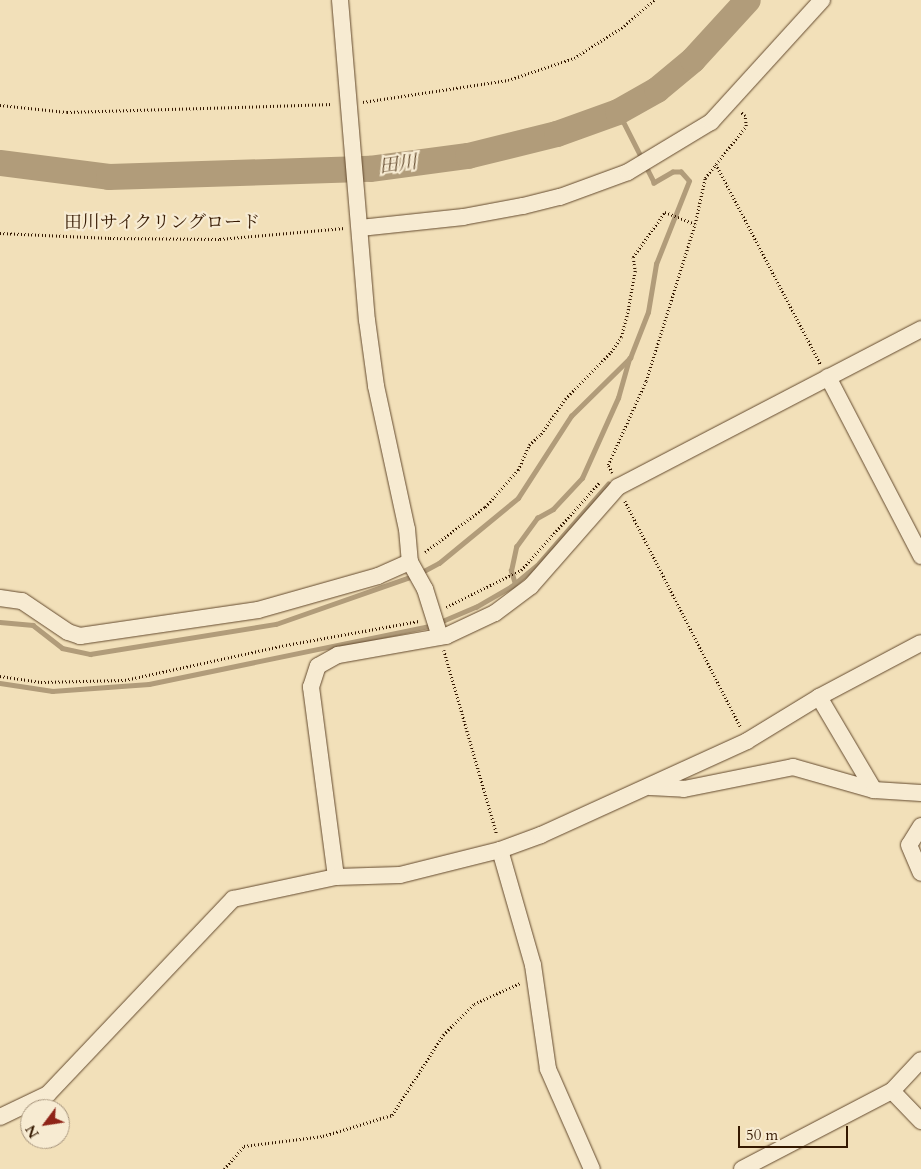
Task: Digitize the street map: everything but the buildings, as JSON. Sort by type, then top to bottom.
[{"type":"street","points":[[340,0],[350,109],[357,225],[376,386],[407,529],[410,562],[424,589],[436,625]]},
{"type":"street","points":[[357,225],[463,217],[523,206],[597,185],[628,172],[711,122],[822,0]]},
{"type":"street","points":[[336,877],[311,687],[313,676],[318,666],[338,655],[436,625],[495,612],[520,596],[615,481],[828,377],[921,329]]},
{"type":"street","points":[[828,377],[921,556]]},
{"type":"street","points":[[0,598],[22,601],[68,632],[80,636],[258,610],[378,576],[410,562]]},
{"type":"street","points":[[0,1117],[48,1094],[233,899],[336,877],[400,875],[500,850],[541,835],[747,740],[819,697],[921,643]]},
{"type":"street","points":[[819,697],[874,790]]},
{"type":"street","points":[[648,787],[684,789],[793,766],[874,790],[921,793]]},
{"type":"street","points":[[921,826],[908,844],[921,873]]},
{"type":"street","points":[[500,850],[535,976],[548,1069],[592,1169]]},
{"type":"street","points":[[742,1169],[892,1091],[921,1060]]},
{"type":"street","points":[[892,1091],[921,1121]]},
{"type":"path","points":[[735,114],[742,111],[746,126],[705,178],[695,224],[646,381],[608,465],[747,740]]},
{"type":"path","points":[[716,163],[828,377]]},
{"type":"path","points":[[410,562],[485,506],[518,470],[529,445],[620,338],[633,291],[633,257],[667,214],[684,222],[695,224]]},
{"type":"path","name":"田川サイクリングロード","points":[[0,233],[110,238],[220,238],[357,225]]},
{"type":"path","points":[[0,676],[41,682],[125,680],[286,644],[410,624],[436,625],[518,571],[597,484],[615,481]]},
{"type":"path","points":[[436,625],[500,850]]},
{"type":"path","points":[[224,1169],[244,1146],[322,1136],[392,1115],[443,1035],[474,1004],[535,976]]},
{"type":"waterway","name":"田川","points":[[0,163],[109,177],[370,169],[468,156],[557,134],[618,112],[657,90],[693,60],[748,0]]},
{"type":"waterway","points":[[420,573],[439,563],[518,498],[571,416],[630,358],[648,312],[656,264],[689,181],[681,172],[673,172],[654,183],[618,112]]},
{"type":"waterway","points":[[515,584],[511,571],[516,547],[537,518],[553,509],[582,478],[618,398],[629,359]]},
{"type":"waterway","points":[[440,622],[476,607],[512,586],[539,563],[608,484]]},
{"type":"waterway","points":[[0,622],[33,625],[62,648],[90,654],[276,624],[413,576]]},
{"type":"waterway","points":[[0,683],[52,691],[149,684],[433,625]]}]
